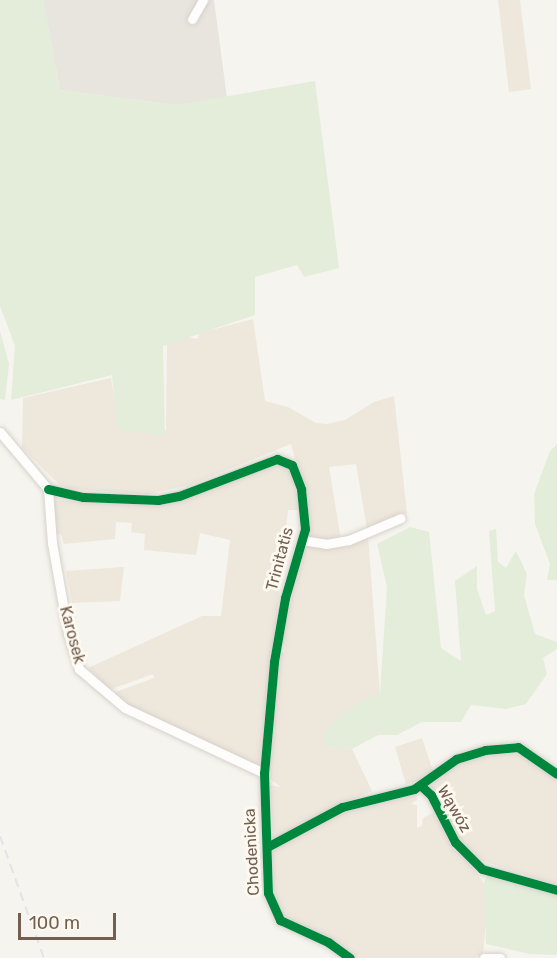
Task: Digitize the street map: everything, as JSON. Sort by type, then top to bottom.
[{"type":"street","points":[[192,19],[203,0]]},
{"type":"street","points":[[0,432],[48,489]]},
{"type":"street","points":[[0,447],[7,440]]},
{"type":"street","name":"Trinitatis","points":[[48,489],[83,497],[158,500],[179,496],[277,459],[285,460],[297,473],[302,489],[302,540],[280,621],[264,773]]},
{"type":"street","name":"Karosek","points":[[48,489],[56,565],[68,633],[79,669],[125,708],[264,773]]},
{"type":"street","points":[[302,540],[326,544],[349,540],[401,518]]},
{"type":"street","points":[[267,847],[342,807],[420,785],[456,759],[504,747],[527,750],[557,774]]},
{"type":"street","name":"Chodenicka","points":[[264,773],[268,893],[273,911],[288,925],[328,942],[350,958]]},
{"type":"street","name":"Wąwóz","points":[[420,785],[431,795],[454,842],[482,869],[557,890]]},
{"type":"street","points":[[484,958],[500,958]]},
{"type":"shaded area","points":[[43,0],[214,0],[227,98],[177,105],[60,90]]},
{"type":"shaded area","points":[[498,0],[520,0],[531,89],[509,92]]},
{"type":"shaded area","points":[[253,319],[265,401],[288,407],[316,423],[327,424],[345,420],[374,402],[394,396],[407,513],[367,529],[356,464],[329,467],[341,540],[308,539],[307,502],[291,444],[190,485],[148,494],[71,489],[59,484],[22,448],[23,398],[111,378],[119,425],[166,430],[167,340],[183,336],[197,339],[200,333]]},
{"type":"shaded area","points":[[276,464],[290,469],[301,510],[288,510],[261,761],[256,765],[128,706],[113,693],[154,678],[153,674],[109,690],[88,668],[202,616],[221,616],[230,540],[200,533],[196,555],[144,550],[145,534],[131,532],[132,523],[116,522],[115,539],[64,544],[61,534],[55,535],[52,500],[160,505]]},
{"type":"shaded area","points":[[368,536],[380,694],[355,704],[326,730],[328,747],[352,749],[372,791],[327,811],[284,836],[273,838],[270,785],[281,787],[269,778],[279,652],[284,652],[285,645],[280,643],[306,544]]},
{"type":"shaded area","points":[[124,567],[120,601],[72,603],[66,571]]},
{"type":"shaded area","points":[[422,738],[433,771],[419,781],[406,784],[395,747]]},
{"type":"shaded area","points":[[504,751],[528,757],[557,778],[557,885],[474,858],[456,840],[429,787],[452,765]]},
{"type":"shaded area","points":[[416,791],[417,800],[411,804],[417,805],[417,828],[422,826],[423,818],[434,812],[453,849],[465,858],[484,883],[487,910],[483,954],[475,958],[357,958],[337,941],[281,915],[274,901],[272,850],[340,811]]},
{"type":"green space","points":[[0,0],[43,0],[60,90],[177,105],[315,81],[339,268],[304,277],[297,265],[255,277],[255,315],[163,346],[165,436],[117,429],[112,375],[11,400],[15,346],[0,306]]},
{"type":"green space","points":[[0,331],[9,364],[5,400],[0,399]]},
{"type":"green space","points":[[557,444],[557,580],[547,580],[550,564],[535,524],[534,494],[550,451]]},
{"type":"green space","points":[[410,527],[429,532],[441,648],[461,661],[455,581],[477,566],[477,589],[486,615],[495,611],[489,531],[496,529],[498,562],[506,568],[516,551],[527,574],[524,595],[535,634],[557,642],[557,649],[543,658],[547,674],[526,704],[506,709],[471,705],[461,722],[422,722],[397,735],[378,735],[352,749],[328,747],[323,744],[326,730],[355,704],[380,694],[387,587],[377,544]]},
{"type":"green space","points":[[488,872],[557,894],[557,955],[529,954],[486,944],[484,883]]},
{"type":"railway","points":[[0,836],[44,958]]},
{"type":"cycle path","points":[[48,489],[83,497],[158,500],[179,496],[277,459],[292,465],[301,489],[305,529],[285,598],[274,662],[264,773],[268,893],[280,920],[328,942],[350,958]]},
{"type":"cycle path","points":[[267,847],[342,807],[414,789],[456,759],[485,750],[518,747],[557,774]]},
{"type":"cycle path","points":[[420,785],[431,795],[455,842],[482,869],[557,890]]}]
